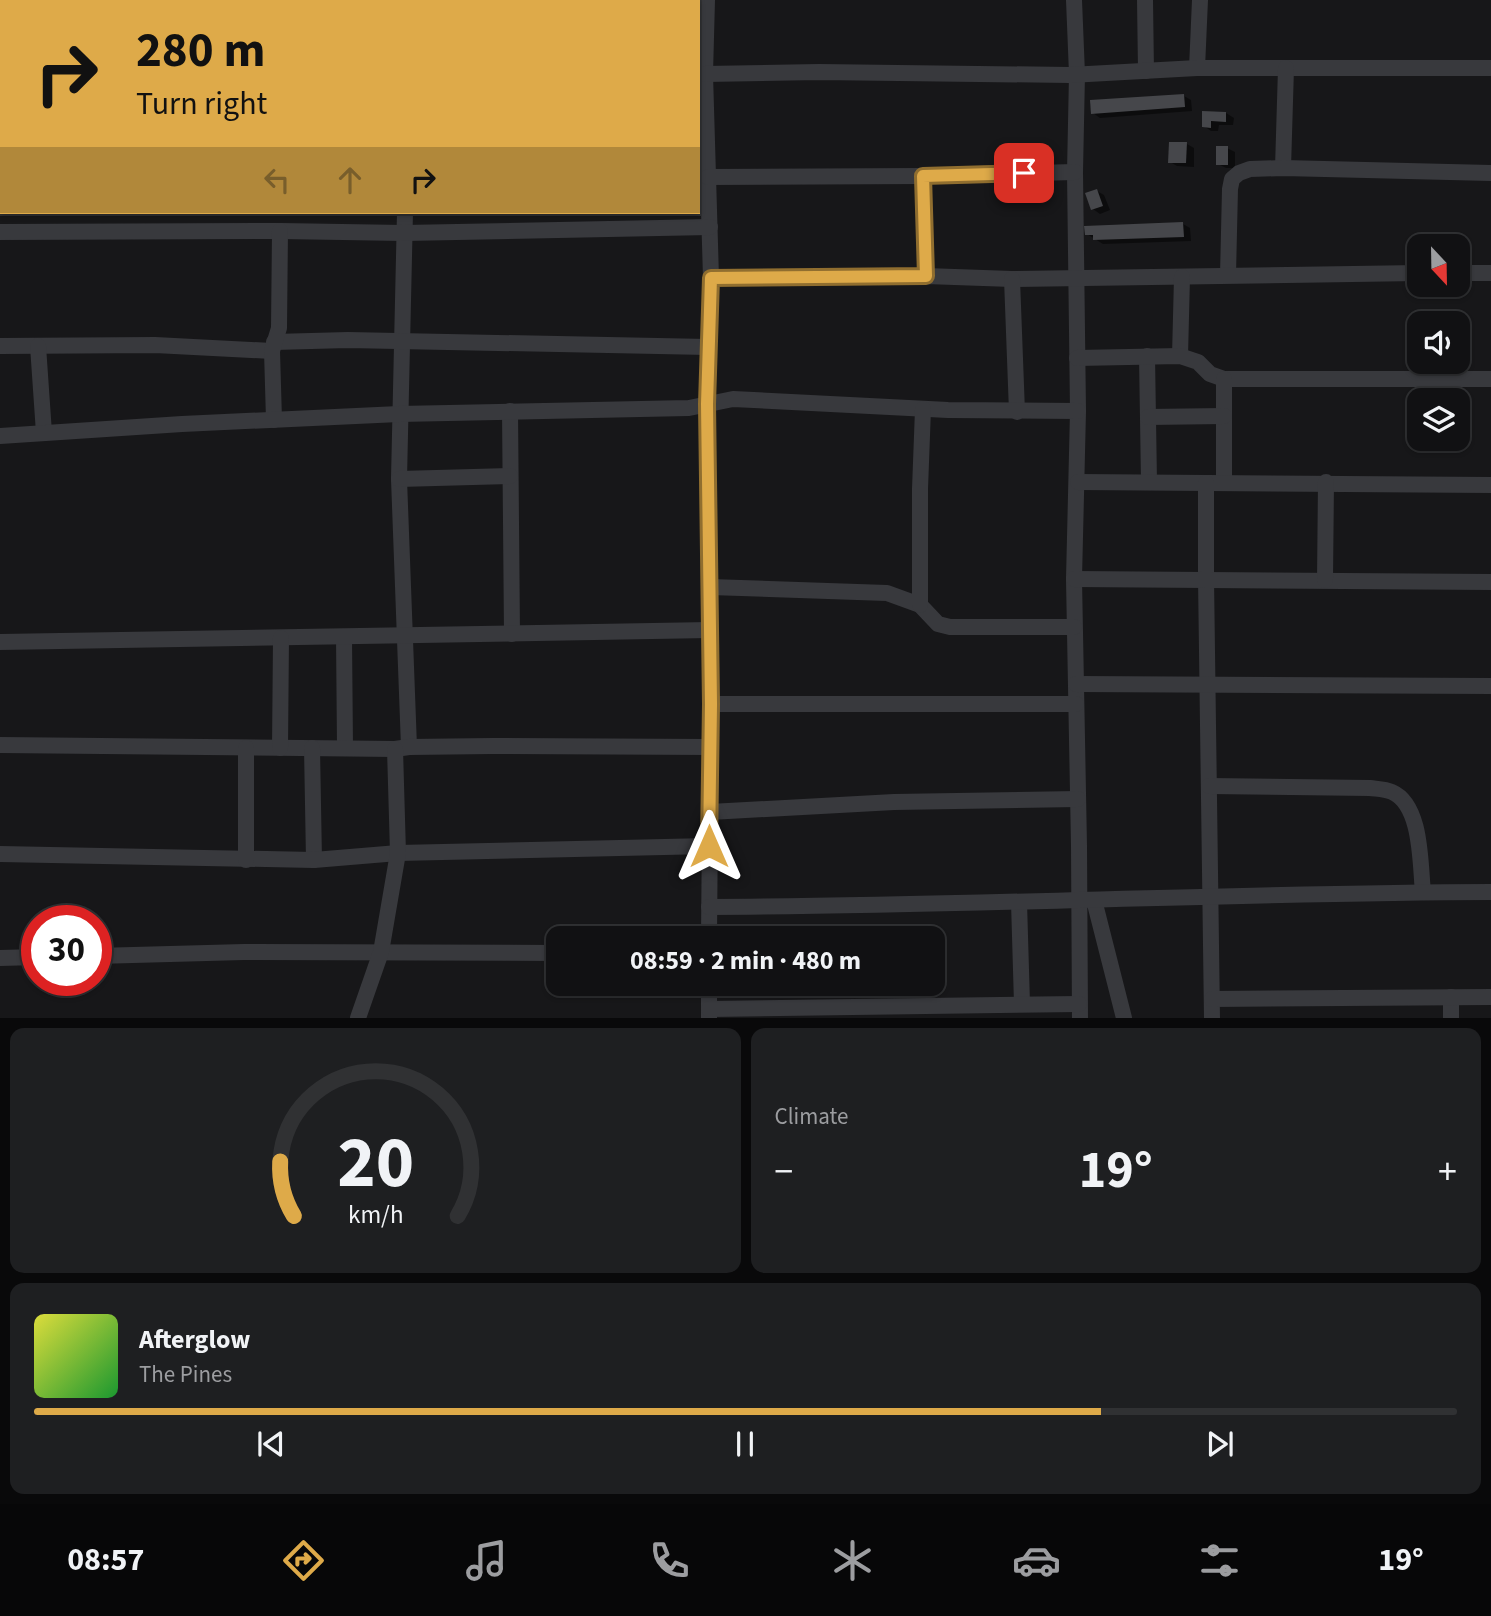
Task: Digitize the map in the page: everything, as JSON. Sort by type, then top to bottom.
[{"type":"street","points":[[706,0],[702,25],[705,74],[703,124],[708,177],[711,278],[707,404],[711,704],[709,926]]},
{"type":"street","points":[[709,1013],[1022,1004],[1079,1011],[1086,900],[1078,799],[1074,627],[1078,411],[1075,172],[1077,74],[1074,0]]},
{"type":"street","points":[[1145,0],[1146,71]]},
{"type":"street","points":[[1197,68],[1200,0]]},
{"type":"street","points":[[705,74],[1077,74],[1197,68],[1491,68]]},
{"type":"street","points":[[1283,168],[1286,68]]},
{"type":"street","points":[[1228,275],[1230,189],[1232,179],[1239,173],[1250,169],[1283,168],[1491,173]]},
{"type":"street","points":[[708,177],[1075,172]]},
{"type":"street","points":[[923,176],[926,276]]},
{"type":"street","points":[[358,1017],[381,952],[398,853],[407,636],[399,479],[405,214]]},
{"type":"street","points":[[0,232],[404,233],[710,227]]},
{"type":"street","points":[[274,420],[273,346],[279,328],[280,231]]},
{"type":"street","points":[[711,278],[926,276],[1012,279],[1407,273]]},
{"type":"street","points":[[1470,273],[1491,273]]},
{"type":"street","points":[[1180,356],[1182,277]]},
{"type":"street","points":[[1012,279],[1017,412]]},
{"type":"street","points":[[0,346],[273,346],[401,342],[708,347]]},
{"type":"street","points":[[38,346],[44,433]]},
{"type":"street","points":[[1147,356],[1149,482]]},
{"type":"street","points":[[1077,358],[1180,356],[1198,362],[1210,374],[1224,379],[1491,379]]},
{"type":"street","points":[[1224,379],[1224,483]]},
{"type":"street","points":[[0,436],[399,414],[688,408],[722,400],[1017,412],[1078,411]]},
{"type":"street","points":[[920,605],[923,409]]},
{"type":"street","points":[[510,411],[513,634]]},
{"type":"street","points":[[1148,417],[1224,416]]},
{"type":"street","points":[[399,479],[510,476]]},
{"type":"street","points":[[1077,482],[1491,485]]},
{"type":"street","points":[[1325,580],[1326,482]]},
{"type":"street","points":[[1206,483],[1212,1017]]},
{"type":"street","points":[[1074,579],[1491,582]]},
{"type":"street","points":[[710,587],[887,593],[920,605],[938,624],[950,627],[1074,627]]},
{"type":"street","points":[[0,642],[710,630]]},
{"type":"street","points":[[344,637],[345,747]]},
{"type":"street","points":[[280,748],[281,638]]},
{"type":"street","points":[[1076,684],[1491,686]]},
{"type":"street","points":[[711,704],[1076,704]]},
{"type":"street","points":[[0,745],[246,748],[710,747]]},
{"type":"street","points":[[246,748],[246,860]]},
{"type":"street","points":[[312,748],[314,860]]},
{"type":"street","points":[[1209,786],[1370,788],[1391,792],[1404,800],[1414,822],[1423,892]]},
{"type":"street","points":[[709,812],[894,802],[1078,799]]},
{"type":"street","points":[[0,854],[314,860],[398,853],[709,846]]},
{"type":"street","points":[[709,907],[1491,892]]},
{"type":"street","points":[[1086,900],[1124,1017]]},
{"type":"street","points":[[1019,902],[1022,1004]]},
{"type":"street","points":[[112,956],[244,952],[546,953]]},
{"type":"street","points":[[0,958],[21,957]]},
{"type":"street","points":[[1451,997],[1451,1017]]},
{"type":"street","points":[[1212,999],[1491,998]]},
{"type":"building","points":[[1184,94],[1185,107],[1091,114],[1090,100]]},
{"type":"building","points":[[1202,111],[1226,112],[1226,122],[1211,121],[1211,128],[1202,127]]},
{"type":"building","points":[[1169,142],[1187,142],[1186,163],[1168,163]]},
{"type":"building","points":[[1216,146],[1228,146],[1228,165],[1216,165]]},
{"type":"building","points":[[1097,189],[1103,206],[1091,210],[1085,193]]},
{"type":"building","points":[[1183,222],[1184,237],[1093,240],[1093,235],[1085,235],[1084,226]]},
{"type":"route","points":[[709,846],[711,704],[707,404],[711,278],[926,276],[923,176],[1024,173]]}]
